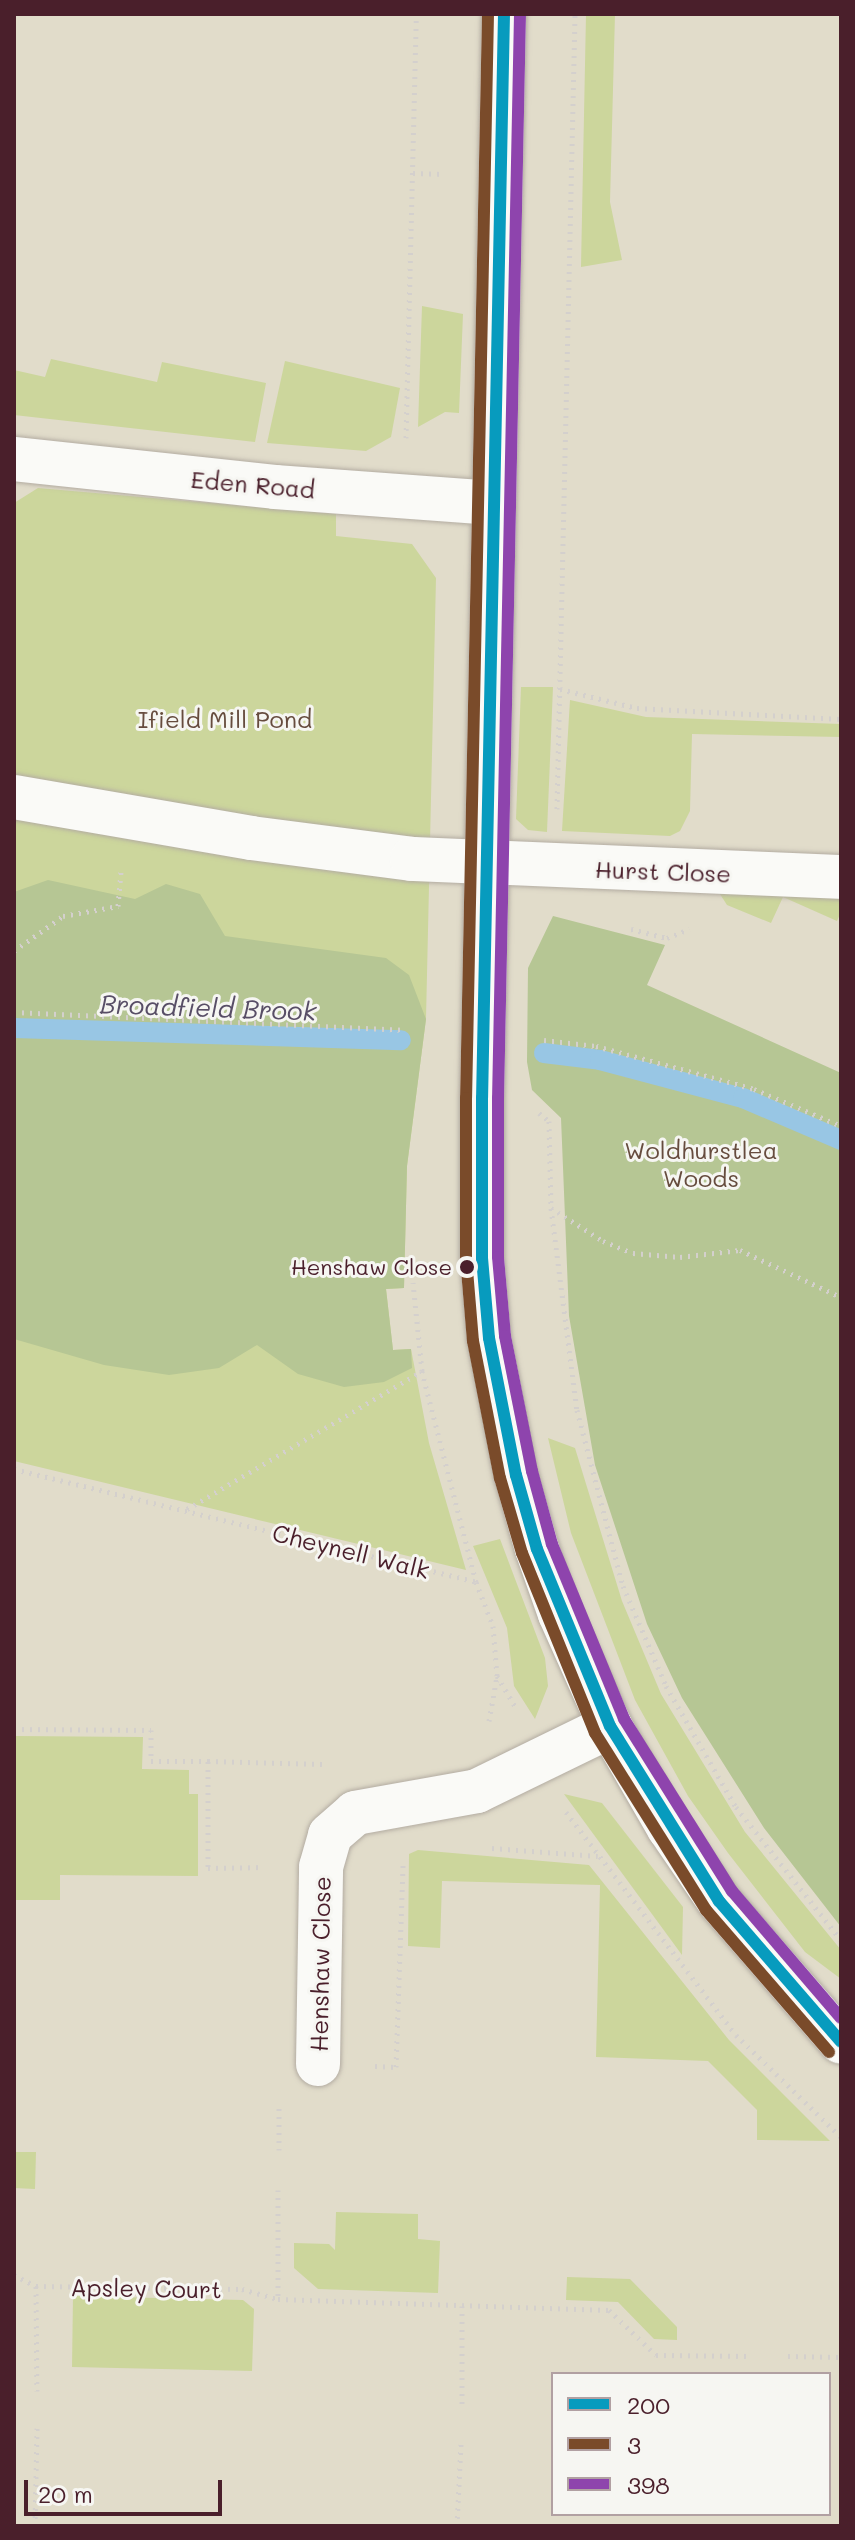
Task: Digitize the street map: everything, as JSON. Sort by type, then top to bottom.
[{"type":"street","points":[[504,14],[486,865],[482,1258],[501,1409],[551,1588],[610,1726],[669,1828],[719,1901],[841,2042]]},
{"type":"street","name":"Eden Road","points":[[14,459],[275,487],[493,503]]},
{"type":"street","name":"Hurst Close","points":[[14,797],[345,852],[486,865],[841,877]]},
{"type":"street","name":"Henshaw Close","points":[[318,2064],[321,1867],[330,1835],[355,1813],[477,1791],[610,1726]]},
{"type":"path","points":[[416,14],[406,443],[565,454]]},
{"type":"path","points":[[550,867],[559,795],[575,14]]},
{"type":"path","points":[[560,689],[637,708],[841,719]]},
{"type":"path","points":[[14,951],[63,916],[118,906],[127,815]]},
{"type":"path","points":[[14,1012],[403,1030]]},
{"type":"path","points":[[544,1040],[596,1046],[754,1089],[841,1126]]},
{"type":"path","points":[[528,1104],[549,1121],[551,1208],[577,1410],[602,1518],[635,1616],[666,1686],[736,1807],[841,1940]]},
{"type":"path","points":[[551,1208],[603,1241],[633,1253],[680,1257],[740,1250],[841,1297]]},
{"type":"path","points":[[187,1510],[422,1371],[413,1282]]},
{"type":"path","name":"Cheynell Walk","points":[[14,1469],[476,1582],[422,1371]]},
{"type":"path","points":[[14,1729],[151,1730],[151,1761],[208,1761],[208,1868],[321,1867]]},
{"type":"path","points":[[318,2064],[396,2067],[404,1805]]},
{"type":"path","points":[[480,1846],[549,1856],[599,1856]]},
{"type":"path","points":[[278,2190],[278,2299]]},
{"type":"path","name":"Apsley Court","points":[[14,2275],[36,2286],[242,2289],[278,2299],[609,2310],[656,2355],[750,2356]]},
{"type":"path","points":[[36,2286],[37,2391]]},
{"type":"path","points":[[462,2306],[462,2405]]},
{"type":"path","points":[[788,2356],[841,2357]]},
{"type":"path","points":[[35,2526],[37,2428]]},
{"type":"path","points":[[457,2526],[461,2444]]},
{"type":"green space","points":[[586,14],[615,14],[610,202],[622,260],[581,267]]},
{"type":"green space","points":[[422,306],[463,314],[459,413],[445,412],[418,427]]},
{"type":"green space","points":[[51,359],[157,382],[162,362],[266,383],[255,442],[14,415],[14,370],[45,377]]},
{"type":"green space","points":[[285,361],[400,388],[391,437],[366,451],[267,443]]},
{"type":"green space","name":"Ifield Mill Pond","points":[[38,488],[336,514],[336,536],[412,544],[436,578],[426,1019],[407,1166],[404,1288],[386,1289],[393,1350],[411,1349],[429,1443],[466,1570],[14,1461],[14,503]]},
{"type":"green space","points":[[521,687],[553,687],[547,832],[528,830],[516,819]]},
{"type":"green space","points":[[570,700],[646,717],[841,724],[841,737],[692,734],[690,811],[680,831],[670,836],[562,831]]},
{"type":"green space","points":[[48,880],[135,899],[166,884],[200,894],[225,936],[386,958],[409,975],[426,1019],[407,1166],[404,1288],[386,1289],[393,1350],[411,1349],[412,1368],[384,1382],[344,1387],[298,1374],[257,1345],[219,1368],[169,1375],[104,1365],[14,1339],[14,892]]},
{"type":"green space","points":[[718,891],[841,895],[841,912],[837,921],[783,897],[771,923],[727,905]]},
{"type":"green space","name":"Woldhurstlea Woods","points":[[553,916],[665,945],[647,985],[841,1073],[841,1927],[764,1828],[682,1698],[647,1624],[595,1465],[569,1316],[561,1118],[532,1090],[527,1062],[528,968]]},
{"type":"green space","points":[[548,1438],[575,1448],[622,1601],[661,1694],[745,1832],[841,1950],[841,1979],[805,1952],[728,1853],[688,1796],[635,1700],[571,1533]]},
{"type":"green space","points":[[500,1539],[545,1658],[548,1686],[535,1719],[514,1686],[507,1628],[473,1546]]},
{"type":"green space","points":[[14,1736],[143,1737],[142,1769],[189,1770],[189,1794],[198,1794],[198,1876],[60,1875],[60,1900],[14,1900]]},
{"type":"green space","points":[[564,1794],[602,1803],[683,1907],[682,1955]]},
{"type":"green space","points":[[418,1850],[589,1865],[729,2040],[830,2141],[757,2140],[757,2110],[708,2061],[596,2057],[600,1885],[442,1881],[440,1948],[408,1946],[409,1854]]},
{"type":"green space","points":[[14,2152],[36,2152],[35,2189],[14,2188]]},
{"type":"green space","points":[[336,2212],[418,2214],[418,2239],[440,2241],[438,2293],[318,2289],[294,2268],[294,2243],[329,2244],[335,2250]]},
{"type":"green space","points":[[567,2277],[630,2279],[677,2327],[677,2340],[654,2339],[618,2302],[566,2300]]},
{"type":"green space","points":[[73,2296],[243,2300],[254,2309],[252,2371],[72,2367]]},
{"type":"waterway","name":"Broadfield Brook","points":[[14,1028],[401,1040]]},
{"type":"waterway","name":"Broadfield Brook","points":[[544,1053],[600,1060],[743,1098],[841,1140]]},
{"type":"transit line","name":"3","points":[[488,14],[466,1098],[466,1258],[473,1341],[500,1478],[522,1553],[595,1733],[706,1910],[829,2052]]},
{"type":"transit line","name":"200","points":[[504,14],[482,1098],[482,1258],[489,1338],[516,1475],[537,1549],[610,1726],[719,1901],[841,2042]]},
{"type":"transit line","name":"398","points":[[520,14],[498,1098],[498,1257],[505,1336],[532,1471],[552,1544],[624,1719],[732,1891],[841,2018]]},
{"type":"place","name":"Henshaw Close","points":[[467,1267]]}]
